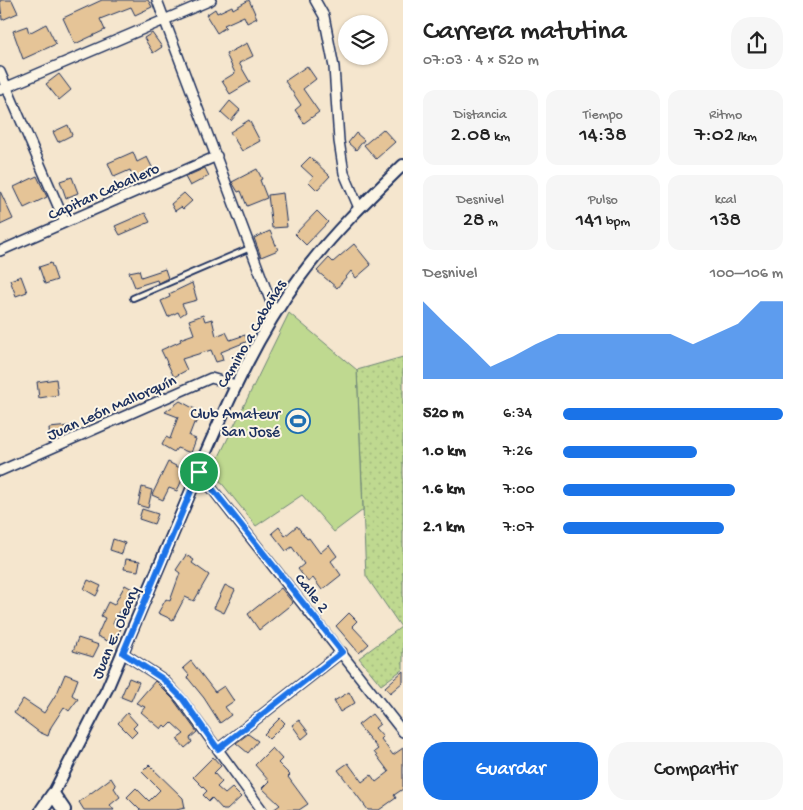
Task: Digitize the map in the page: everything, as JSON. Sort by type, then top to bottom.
[{"type":"main road","name":"Juan E. Oleary","points":[[42,810],[53,794]]},
{"type":"main road","points":[[53,794],[64,810]]},
{"type":"street","points":[[157,0],[275,313]]},
{"type":"street","points":[[3,89],[211,0]]},
{"type":"street","points":[[315,0],[324,16],[334,67],[339,141],[344,173],[360,208]]},
{"type":"street","points":[[0,72],[3,89],[65,222]]},
{"type":"street","name":"Capitan Caballero","points":[[0,251],[217,156]]},
{"type":"street","name":"Camino a Cabañas","points":[[202,461],[236,385],[275,313],[300,276],[360,208],[403,165]]},
{"type":"street","name":"Juan León Mallorquín","points":[[0,471],[210,378],[236,385]]},
{"type":"street","name":"Juan E. Oleary","points":[[53,794],[107,689],[202,461]]},
{"type":"street","name":"Calle 2","points":[[199,472],[403,732]]},
{"type":"street","points":[[218,749],[342,652]]},
{"type":"street","points":[[123,653],[163,679],[182,698],[262,810]]},
{"type":"lane","points":[[133,298],[251,248]]},
{"type":"green space","name":"Club Amateur San José","points":[[289,313],[357,370],[363,510],[334,532],[302,495],[256,526],[212,471]]},
{"type":"green space","points":[[403,357],[403,669],[381,685],[359,658],[401,627],[366,576],[357,370]]},
{"type":"building","points":[[0,0],[12,0],[18,13],[2,20]]},
{"type":"building","points":[[102,0],[148,0],[152,7],[135,15],[131,7],[100,19],[105,30],[75,44],[63,18]]},
{"type":"building","points":[[249,0],[257,18],[247,23],[244,16],[224,25],[226,27],[217,33],[206,15],[215,9],[217,13],[232,6],[233,9]]},
{"type":"building","points":[[46,24],[56,44],[23,59],[13,31],[27,26],[29,33]]},
{"type":"building","points":[[152,33],[162,47],[153,53],[144,38]]},
{"type":"building","points":[[247,43],[253,56],[239,63],[250,82],[230,94],[222,81],[235,73],[226,54]]},
{"type":"building","points":[[307,66],[316,79],[303,89],[319,112],[304,123],[295,110],[301,105],[285,81]]},
{"type":"building","points":[[59,74],[71,90],[59,100],[46,84]]},
{"type":"building","points":[[230,101],[240,110],[231,121],[221,112]]},
{"type":"building","points":[[249,120],[260,141],[242,151],[230,132]]},
{"type":"building","points":[[68,125],[72,135],[58,142],[53,132]]},
{"type":"building","points":[[383,129],[395,142],[376,159],[364,145]]},
{"type":"building","points":[[356,133],[364,140],[356,150],[348,143]]},
{"type":"building","points":[[133,152],[137,162],[147,157],[153,169],[133,178],[130,170],[114,177],[108,163]]},
{"type":"building","points":[[310,157],[330,176],[317,190],[309,182],[313,177],[301,166]]},
{"type":"building","points":[[205,168],[209,176],[190,186],[185,177]]},
{"type":"building","points":[[257,169],[267,198],[247,206],[241,191],[238,192],[232,182]]},
{"type":"building","points":[[37,176],[47,197],[24,208],[14,187]]},
{"type":"building","points":[[72,177],[78,193],[66,198],[60,181]]},
{"type":"building","points":[[0,191],[13,219],[0,225]]},
{"type":"building","points":[[184,193],[192,201],[183,209],[181,207],[175,211],[171,204]]},
{"type":"building","points":[[283,193],[287,227],[272,228],[268,195]]},
{"type":"building","points":[[317,211],[328,222],[306,245],[295,234]]},
{"type":"building","points":[[145,213],[150,222],[120,235],[115,226]]},
{"type":"building","points":[[270,231],[278,250],[261,257],[254,238]]},
{"type":"building","points":[[354,244],[371,265],[356,278],[351,271],[337,288],[317,271],[329,258],[333,262]]},
{"type":"building","points":[[51,263],[57,280],[45,284],[39,267]]},
{"type":"building","points":[[165,269],[168,278],[158,283],[157,280],[135,287],[129,272],[139,270],[141,277]]},
{"type":"building","points":[[21,276],[27,292],[16,296],[10,280]]},
{"type":"building","points":[[192,283],[197,300],[182,304],[186,312],[180,316],[178,312],[168,317],[161,301],[170,297],[169,294]]},
{"type":"building","points":[[203,315],[205,321],[212,319],[216,336],[226,332],[230,340],[245,335],[248,341],[221,352],[223,360],[216,362],[211,350],[182,359],[187,370],[174,377],[161,350],[181,341],[180,339],[194,334],[189,320]]},
{"type":"building","points":[[56,379],[58,395],[39,398],[37,382]]},
{"type":"building","points":[[180,401],[202,413],[196,424],[194,423],[189,436],[196,439],[191,453],[177,448],[174,452],[162,445],[166,437],[170,439],[178,417],[165,412]]},
{"type":"building","points":[[70,426],[72,432],[50,440],[49,428]]},
{"type":"building","points":[[168,462],[186,471],[177,491],[169,488],[163,500],[152,495]]},
{"type":"building","points":[[142,487],[152,490],[148,508],[138,505]]},
{"type":"building","points":[[142,509],[158,514],[154,524],[139,519]]},
{"type":"building","points":[[297,526],[320,553],[329,545],[337,556],[331,561],[341,575],[322,590],[313,578],[308,582],[298,569],[304,564],[292,547],[286,551],[272,533],[279,527],[285,536]]},
{"type":"building","points":[[113,539],[125,543],[122,554],[110,550]]},
{"type":"building","points":[[186,555],[194,560],[192,563],[209,575],[194,601],[185,597],[173,620],[158,613],[166,599],[170,601],[180,573],[176,570]]},
{"type":"building","points":[[126,559],[140,561],[138,571],[124,569]]},
{"type":"building","points":[[88,580],[101,586],[96,596],[84,589]]},
{"type":"building","points":[[125,585],[136,591],[123,613],[119,611],[113,624],[121,628],[114,644],[97,636],[105,618],[101,616],[108,602],[114,605]]},
{"type":"building","points":[[225,585],[235,590],[224,613],[214,608]]},
{"type":"building","points":[[281,588],[293,603],[259,630],[248,614]]},
{"type":"building","points":[[349,613],[357,621],[352,626],[369,644],[359,653],[336,626]]},
{"type":"building","points":[[78,638],[99,645],[93,657],[73,651]]},
{"type":"building","points":[[191,661],[215,692],[224,686],[234,701],[225,707],[231,715],[220,723],[204,698],[187,677],[189,675],[183,668]]},
{"type":"building","points":[[403,671],[403,682],[390,693],[385,687]]},
{"type":"building","points":[[65,674],[78,679],[72,695],[78,699],[69,711],[64,707],[51,727],[48,736],[39,732],[14,713],[23,699],[44,713],[58,691]]},
{"type":"building","points":[[129,678],[139,682],[131,701],[121,697]]},
{"type":"building","points":[[155,681],[173,699],[197,732],[190,738],[192,742],[185,748],[177,739],[184,734],[172,723],[167,728],[164,725],[161,729],[141,712],[145,707],[136,703]]},
{"type":"building","points":[[349,692],[355,703],[340,712],[334,701]]},
{"type":"building","points":[[127,713],[137,724],[133,728],[137,732],[132,737],[118,723]]},
{"type":"building","points":[[372,714],[380,724],[375,728],[383,737],[381,739],[393,755],[403,748],[403,789],[394,795],[396,798],[379,810],[368,810],[338,770],[348,763],[362,782],[371,775],[376,782],[389,772],[374,752],[378,749],[358,725]]},
{"type":"building","points":[[280,718],[285,723],[269,739],[264,734]]},
{"type":"building","points":[[299,720],[309,733],[302,739],[292,725]]},
{"type":"building","points":[[248,734],[258,741],[248,753],[236,743]]},
{"type":"building","points":[[272,748],[282,759],[278,763],[290,775],[288,777],[308,804],[299,810],[273,810],[280,805],[262,788],[269,781],[255,765]]},
{"type":"building","points":[[213,757],[221,766],[214,773],[222,782],[217,787],[225,794],[232,788],[241,797],[227,810],[223,810],[212,798],[209,801],[203,795],[207,791],[193,777]]},
{"type":"building","points":[[149,765],[183,798],[185,808],[176,810],[140,810],[127,797],[136,788],[149,801],[160,790],[142,772]]},
{"type":"building","points":[[111,778],[116,786],[114,788],[120,797],[110,805],[114,810],[84,810],[79,802]]},
{"type":"place","name":"Club Amateur San José","points":[[298,421]]},
{"type":"route","points":[[199,472],[342,652],[218,749],[182,698],[163,679],[123,653],[199,472]]}]
